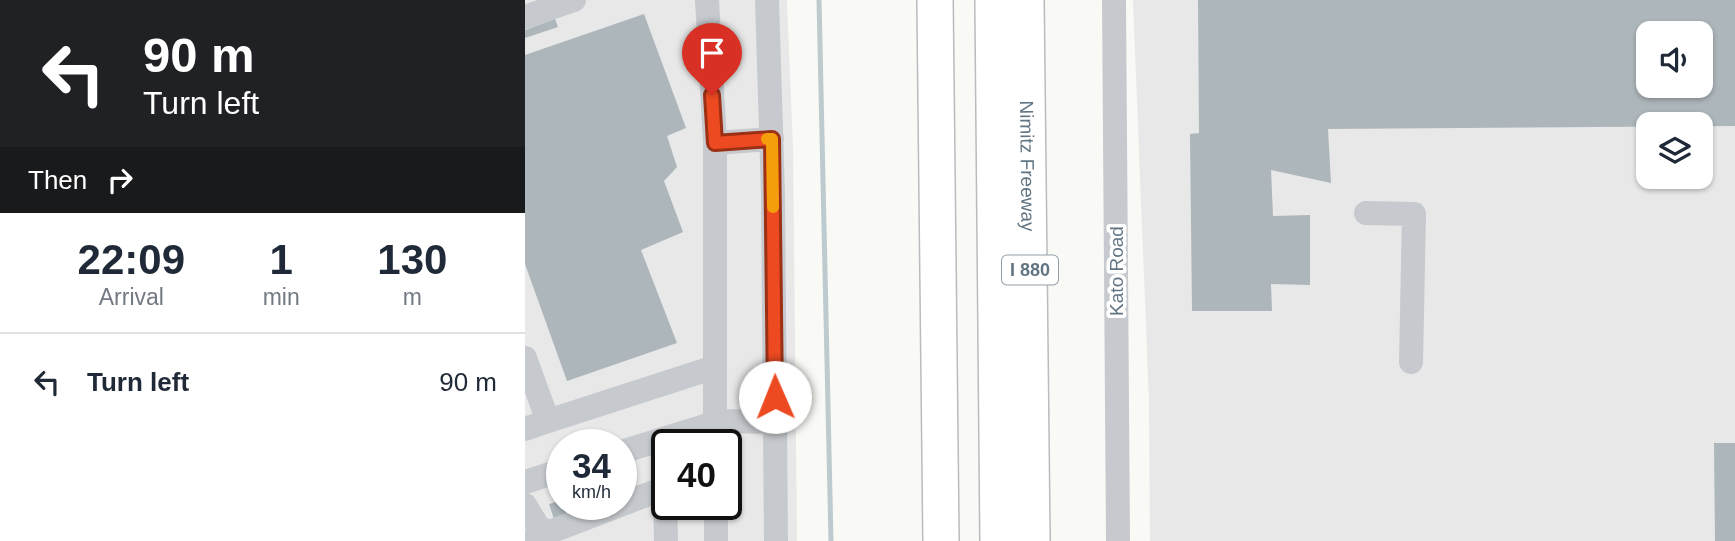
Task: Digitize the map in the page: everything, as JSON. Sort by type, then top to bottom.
[{"type":"highway","points":[[935,0],[941,541]]},
{"type":"highway","name":"I 880","points":[[993,0],[998,541]]},
{"type":"highway","name":"Nimitz Freeway","points":[[1026,0],[1032,541]]},
{"type":"street","points":[[525,17],[574,0]]},
{"type":"street","points":[[707,0],[715,143],[715,367],[718,429],[775,422]]},
{"type":"street","points":[[767,0],[772,139],[776,541]]},
{"type":"street","name":"Kato Road","points":[[1114,0],[1118,541]]},
{"type":"street","points":[[715,143],[772,139]]},
{"type":"street","points":[[1366,213],[1414,214],[1411,362]]},
{"type":"street","points":[[525,358],[536,425],[715,367]]},
{"type":"street","points":[[525,482],[546,475]]},
{"type":"street","points":[[525,505],[537,534],[550,532],[651,493]]},
{"type":"street","points":[[666,520],[666,541]]},
{"type":"street","points":[[716,520],[716,541]]},
{"type":"shaded area","points":[[525,0],[787,0],[793,149],[797,541],[525,541]]},
{"type":"shaded area","points":[[1133,0],[1735,0],[1735,541],[1150,541],[1149,401]]},
{"type":"building","points":[[1198,0],[1735,0],[1735,126],[1713,126],[1713,112],[1636,112],[1636,127],[1328,129],[1331,183],[1271,170],[1273,216],[1310,215],[1310,285],[1271,284],[1272,311],[1192,311],[1190,134],[1199,133]]},
{"type":"building","points":[[644,14],[686,128],[667,136],[677,167],[664,181],[683,232],[641,250],[677,343],[567,381],[525,264],[525,55]]},
{"type":"building","points":[[555,19],[558,27],[525,38],[525,30]]},
{"type":"building","points":[[1714,443],[1735,443],[1735,541],[1715,541]]},
{"type":"building","points":[[554,520],[570,520],[556,525]]},
{"type":"waterway","points":[[819,0],[831,541]]},
{"type":"slow traffic","points":[[767,139],[772,139],[773,207]]},
{"type":"route","points":[[712,95],[715,143],[772,139],[775,397]]}]
